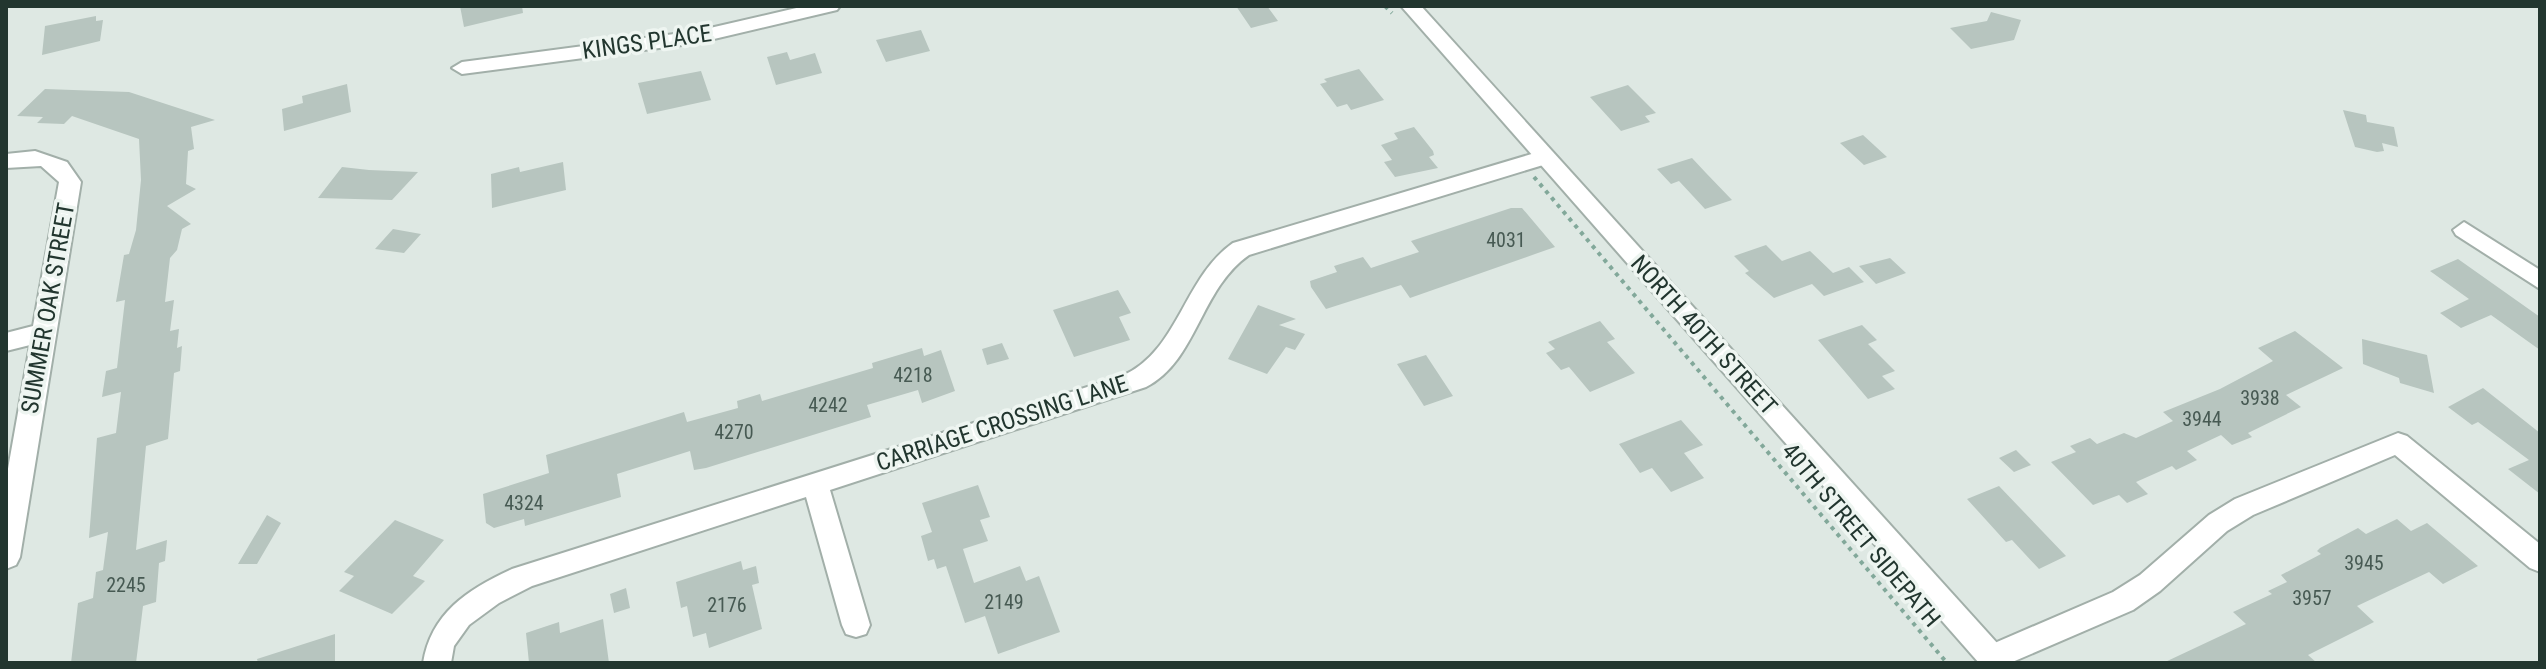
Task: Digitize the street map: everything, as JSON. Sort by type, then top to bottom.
[{"type":"street","name":"KINGS PLACE","points":[[462,68],[697,37],[830,6]]},
{"type":"street","name":"NORTH 40TH STREET","points":[[1411,6],[1538,165],[1995,660]]},
{"type":"street","name":"SUMMER OAK STREET","points":[[6,161],[23,158],[52,160],[64,168],[70,182],[6,557]]},
{"type":"street","name":"CARRIAGE CROSSING LANE","points":[[437,663],[437,653],[448,630],[469,607],[501,586],[537,571],[1136,380],[1156,368],[1167,354],[1217,265],[1241,249],[1538,165]]},
{"type":"street","points":[[2464,230],[2540,281]]},
{"type":"street","points":[[6,342],[45,332]]},
{"type":"street","points":[[1995,660],[2123,601],[2150,583],[2218,523],[2244,507],[2398,443],[2540,560]]},
{"type":"street","points":[[815,484],[856,625]]},
{"type":"path","name":"40TH STREET SIDEPATH","points":[[1538,165],[1947,663]]},
{"type":"building","points":[[460,6],[522,6],[523,13],[464,27]]},
{"type":"building","points":[[1236,6],[1267,6],[1278,21],[1251,28]]},
{"type":"building","points":[[1991,12],[2021,20],[2014,40],[1971,49],[1950,28],[1987,21]]},
{"type":"building","points":[[96,16],[96,21],[103,20],[100,41],[42,55],[45,26]]},
{"type":"building","points":[[921,30],[930,51],[886,62],[876,40]]},
{"type":"building","points":[[787,52],[790,60],[815,53],[822,73],[776,85],[767,57]]},
{"type":"building","points":[[1359,69],[1384,100],[1351,110],[1347,104],[1337,107],[1320,84],[1327,82],[1324,79]]},
{"type":"building","points":[[701,71],[711,100],[647,114],[638,83]]},
{"type":"building","points":[[347,84],[351,112],[284,131],[282,109],[303,103],[302,96]]},
{"type":"building","points":[[1628,85],[1656,113],[1645,116],[1650,122],[1621,131],[1590,97]]},
{"type":"building","points":[[45,89],[129,92],[215,120],[191,127],[194,149],[188,151],[186,184],[196,189],[167,206],[191,224],[182,229],[177,250],[170,258],[165,302],[174,300],[170,331],[179,329],[177,348],[182,346],[180,371],[174,373],[168,439],[146,446],[136,550],[167,540],[165,561],[159,563],[156,602],[143,606],[136,663],[71,663],[78,603],[93,598],[96,572],[103,570],[108,532],[89,538],[97,438],[116,433],[121,392],[102,397],[106,371],[117,368],[125,300],[116,302],[124,255],[129,254],[136,230],[141,180],[139,139],[72,116],[64,124],[37,123],[43,117],[17,116]]},
{"type":"building","points":[[2343,110],[2366,115],[2367,122],[2394,127],[2398,147],[2382,143],[2384,151],[2377,152],[2355,147]]},
{"type":"building","points":[[1414,127],[1433,151],[1434,155],[1429,157],[1438,168],[1395,177],[1384,162],[1392,160],[1381,145],[1398,139],[1394,133]]},
{"type":"building","points":[[1863,135],[1887,157],[1864,165],[1840,143]]},
{"type":"building","points":[[1692,158],[1732,200],[1705,209],[1679,181],[1671,184],[1657,169]]},
{"type":"building","points":[[563,162],[566,190],[492,208],[491,174],[519,167],[520,172]]},
{"type":"building","points":[[342,167],[418,172],[392,200],[318,198]]},
{"type":"building","points":[[1511,208],[1522,208],[1555,247],[1410,298],[1401,285],[1326,309],[1311,287],[1310,281],[1337,272],[1334,266],[1363,257],[1371,268],[1419,252],[1411,241]]},
{"type":"building","points":[[393,229],[421,234],[404,253],[375,249]]},
{"type":"building","points":[[1766,245],[1782,261],[1810,251],[1833,273],[1849,267],[1864,282],[1824,296],[1812,284],[1774,298],[1745,273],[1749,271],[1734,256]]},
{"type":"building","points":[[1890,258],[1906,273],[1876,284],[1859,266]]},
{"type":"building","points":[[2458,259],[2540,317],[2540,350],[2491,315],[2461,328],[2440,313],[2469,299],[2430,271]]},
{"type":"building","points":[[1118,290],[1131,313],[1119,317],[1130,340],[1074,357],[1053,310]]},
{"type":"building","points":[[1258,305],[1296,319],[1279,325],[1305,334],[1295,350],[1286,347],[1267,374],[1228,359]]},
{"type":"building","points":[[1600,321],[1615,339],[1607,342],[1635,373],[1590,392],[1569,367],[1561,370],[1546,353],[1555,349],[1548,342]]},
{"type":"building","points":[[1862,325],[1877,340],[1868,344],[1895,371],[1882,376],[1895,389],[1868,399],[1818,340]]},
{"type":"building","points":[[2295,331],[2343,368],[2286,395],[2301,407],[2248,433],[2252,437],[2232,445],[2221,435],[2187,451],[2197,460],[2176,470],[2172,466],[2136,482],[2148,494],[2127,503],[2119,495],[2093,505],[2051,462],[2076,452],[2070,446],[2090,438],[2097,444],[2124,433],[2136,438],[2173,421],[2163,412],[2220,389],[2273,361],[2258,348]]},
{"type":"building","points":[[2362,339],[2427,355],[2434,393],[2400,383],[2399,378],[2363,364]]},
{"type":"building","points":[[1002,343],[1009,359],[987,365],[982,349]]},
{"type":"building","points":[[922,348],[924,356],[941,350],[955,391],[922,403],[918,390],[867,405],[871,417],[706,468],[694,470],[690,451],[617,474],[621,497],[525,526],[524,519],[494,528],[486,523],[483,494],[549,473],[546,455],[684,412],[687,422],[738,408],[737,401],[760,394],[762,401],[873,368],[872,363]]},
{"type":"building","points":[[1426,355],[1453,396],[1424,406],[1397,364]]},
{"type":"building","points":[[2483,388],[2540,433],[2540,494],[2508,469],[2529,460],[2478,422],[2472,425],[2448,407]]},
{"type":"building","points":[[1681,420],[1703,445],[1684,453],[1704,478],[1671,492],[1652,468],[1640,473],[1619,444]]},
{"type":"building","points":[[2016,450],[2031,465],[2014,472],[1999,458]]},
{"type":"building","points":[[978,485],[990,517],[980,520],[988,541],[963,549],[974,583],[1020,566],[1026,581],[1039,576],[1060,632],[998,654],[985,616],[965,623],[946,566],[937,569],[934,559],[928,561],[921,536],[932,532],[922,503]]},
{"type":"building","points":[[1999,486],[2066,556],[2039,569],[2012,540],[2006,542],[1967,499]]},
{"type":"building","points":[[267,515],[281,523],[257,564],[238,564]]},
{"type":"building","points":[[2397,519],[2411,531],[2427,523],[2478,566],[2443,584],[2429,572],[2357,606],[2374,622],[2308,655],[2317,663],[2163,663],[2246,624],[2233,612],[2272,594],[2268,591],[2287,582],[2281,575],[2321,554],[2317,551],[2320,548],[2358,528],[2366,534]]},
{"type":"building","points":[[395,520],[444,540],[413,576],[425,581],[392,614],[339,591],[354,576],[344,572]]},
{"type":"building","points":[[741,561],[743,570],[756,566],[759,583],[752,585],[762,629],[709,648],[706,633],[693,637],[687,606],[681,608],[676,582]]},
{"type":"building","points":[[626,588],[630,608],[614,613],[610,594]]},
{"type":"building","points":[[603,619],[609,663],[529,663],[526,633],[559,622],[560,633]]},
{"type":"building","points":[[335,634],[335,663],[258,663],[257,659]]}]
